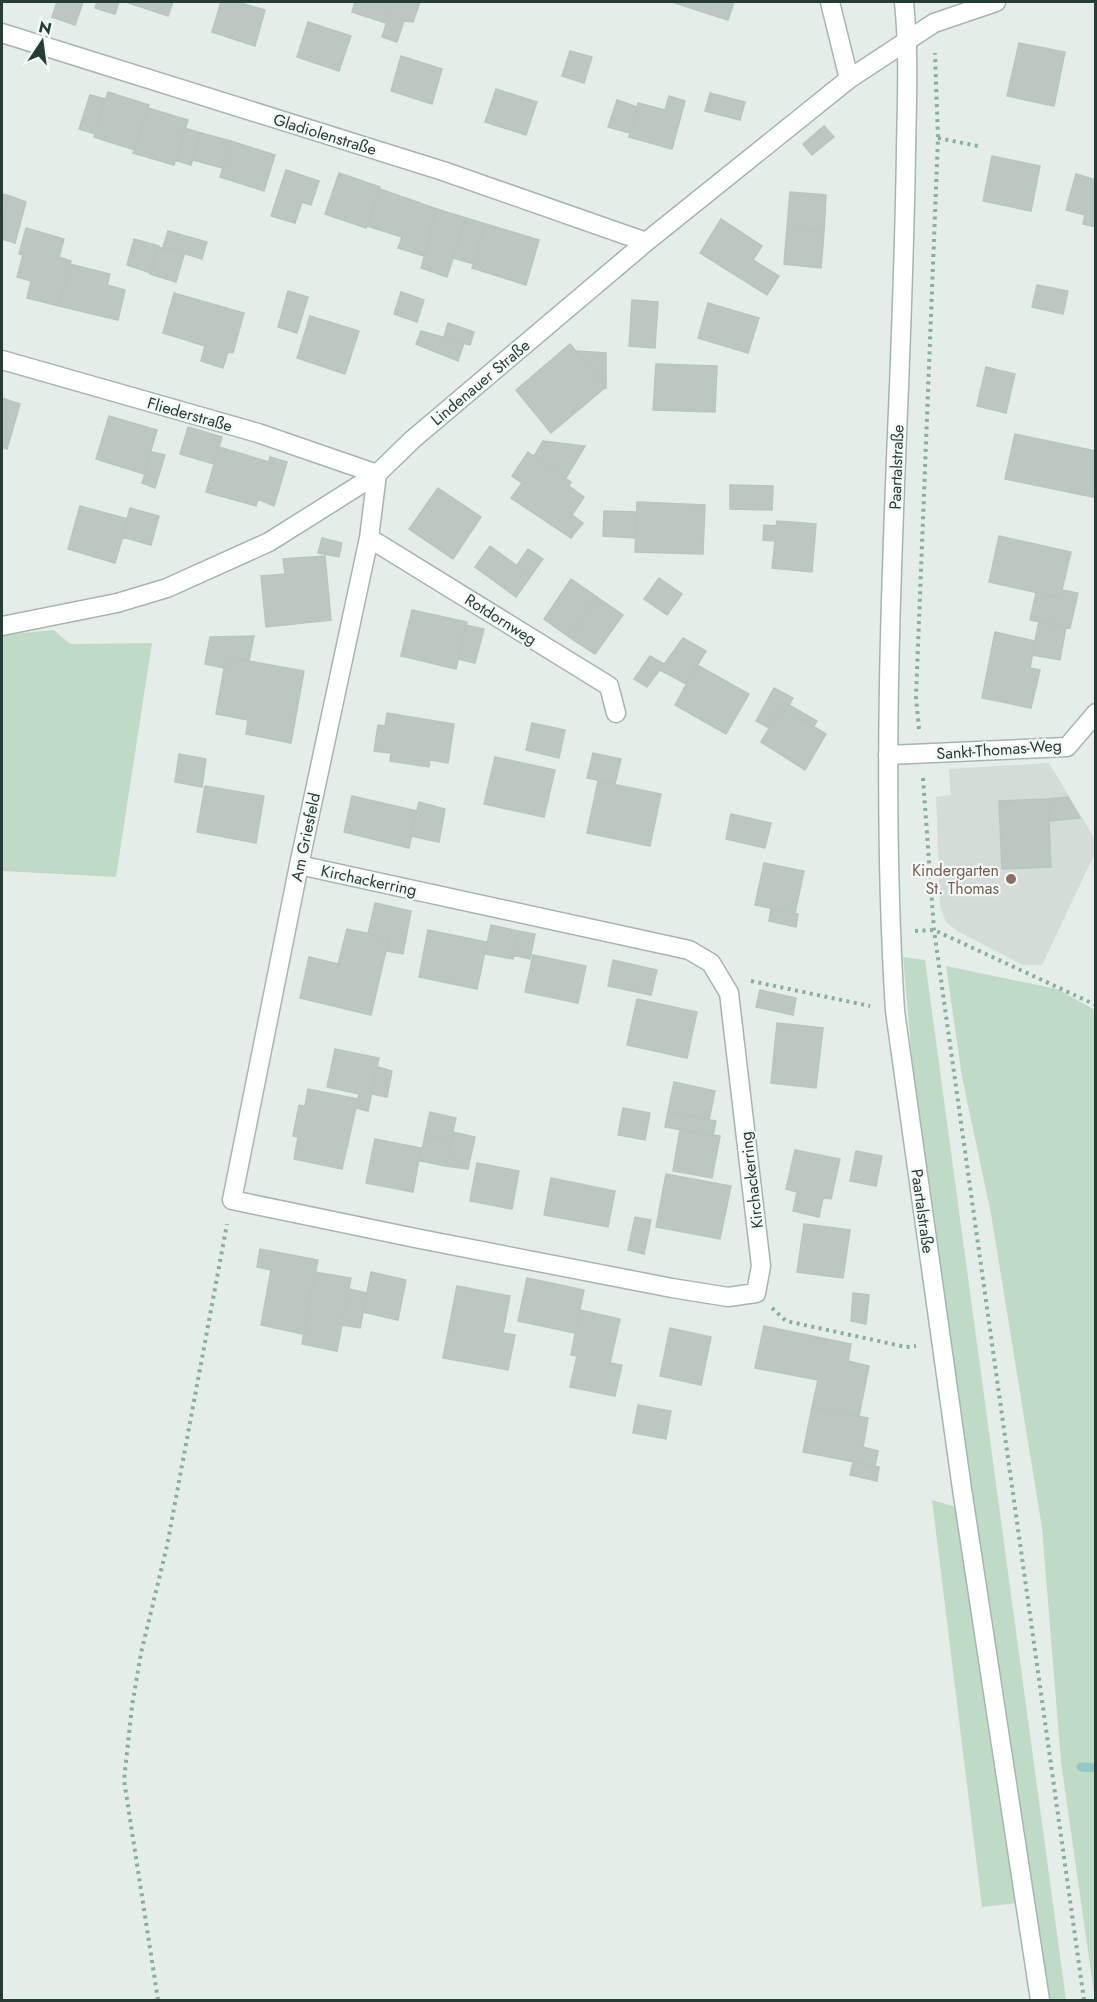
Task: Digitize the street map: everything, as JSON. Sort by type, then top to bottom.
[{"type":"street","points":[[830,2],[849,79]]},
{"type":"street","name":"Paartalstraße","points":[[904,2],[908,41],[904,261],[893,518],[888,755],[890,933],[895,1011],[962,1488],[1040,2001]]},
{"type":"street","name":"Lindenauer Straße","points":[[2,626],[117,603],[167,588],[269,542],[376,474],[412,440],[646,242],[849,79],[934,23],[996,2]]},
{"type":"street","name":"Gladiolenstraße","points":[[2,33],[442,171],[646,242]]},
{"type":"street","name":"Fliederstraße","points":[[2,360],[258,434],[376,474]]},
{"type":"street","name":"Am Griesfeld","points":[[232,1200],[299,865],[369,538],[376,474]]},
{"type":"street","name":"Rotdornweg","points":[[369,538],[609,686],[616,713]]},
{"type":"street","name":"Sankt-Thomas-Weg","points":[[888,755],[1067,747],[1095,713]]},
{"type":"street","name":"Kirchackerring","points":[[299,865],[689,950],[711,963],[729,993],[761,1266],[756,1293]]},
{"type":"street","points":[[232,1200],[424,1240],[728,1298],[756,1293]]},
{"type":"path","points":[[934,23],[938,138],[916,697],[934,930],[1084,2001]]},
{"type":"path","points":[[938,138],[978,146]]},
{"type":"path","points":[[890,933],[934,930],[1095,1005]]},
{"type":"path","points":[[718,975],[871,1006]]},
{"type":"path","points":[[158,2001],[124,1779],[132,1706],[141,1653],[167,1546],[232,1200]]},
{"type":"path","points":[[756,1293],[786,1322],[906,1347],[916,1346]]},
{"type":"shaded area","name":"Kindergarten St. Thomas","points":[[1049,763],[1095,839],[1096,851],[1042,965],[1023,965],[959,932],[946,922],[940,907],[936,797],[951,795],[949,769]]},
{"type":"green space","points":[[54,630],[70,644],[152,643],[116,877],[2,871],[2,635]]},
{"type":"green space","points":[[903,957],[925,960],[1066,2000],[1044,2000],[914,1081]]},
{"type":"green space","points":[[946,966],[1057,989],[1095,1010],[1095,2000],[1061,1762],[1042,1528],[991,1214],[962,1077]]},
{"type":"green space","points":[[932,1500],[960,1508],[1018,1903],[982,1907]]},
{"type":"building","points":[[57,2],[83,2],[75,25],[52,17]]},
{"type":"building","points":[[97,2],[119,2],[115,14],[95,8]]},
{"type":"building","points":[[126,2],[173,2],[168,16]]},
{"type":"building","points":[[221,2],[237,2],[265,10],[255,46],[212,32]]},
{"type":"building","points":[[355,2],[393,2],[386,23],[352,12]]},
{"type":"building","points":[[393,2],[420,2],[413,22],[404,21],[397,42],[382,37]]},
{"type":"building","points":[[672,2],[734,2],[728,20]]},
{"type":"building","points":[[308,22],[351,36],[339,71],[297,57]]},
{"type":"building","points":[[1019,43],[1065,52],[1054,106],[1007,96]]},
{"type":"building","points":[[570,51],[592,57],[584,83],[562,76]]},
{"type":"building","points":[[401,56],[442,69],[432,104],[391,91]]},
{"type":"building","points":[[496,89],[537,102],[526,135],[485,122]]},
{"type":"building","points":[[108,92],[149,105],[135,150],[94,137]]},
{"type":"building","points":[[710,93],[745,102],[740,120],[705,111]]},
{"type":"building","points":[[90,95],[106,99],[95,134],[79,129]]},
{"type":"building","points":[[669,96],[685,101],[672,149],[629,137],[638,103],[665,110]]},
{"type":"building","points":[[617,100],[637,107],[630,133],[608,127]]},
{"type":"building","points":[[148,108],[188,120],[174,165],[133,153]]},
{"type":"building","points":[[824,126],[834,137],[812,155],[803,144]]},
{"type":"building","points":[[185,128],[201,133],[191,165],[175,160]]},
{"type":"building","points":[[201,133],[231,141],[223,168],[193,160]]},
{"type":"building","points":[[231,141],[275,155],[264,191],[220,177]]},
{"type":"building","points":[[992,156],[1040,166],[1031,211],[983,201]]},
{"type":"building","points":[[286,170],[319,181],[311,205],[302,202],[295,223],[271,216]]},
{"type":"building","points":[[339,173],[380,187],[366,228],[325,214]]},
{"type":"building","points":[[1076,174],[1096,180],[1096,227],[1083,224],[1085,215],[1066,210]]},
{"type":"building","points":[[380,189],[437,209],[424,256],[398,248],[402,237],[367,226]]},
{"type":"building","points":[[790,192],[826,195],[824,232],[787,228]]},
{"type":"building","points":[[2,194],[10,196],[2,228]]},
{"type":"building","points":[[10,196],[26,202],[15,243],[2,239],[2,228]]},
{"type":"building","points":[[437,209],[466,218],[447,277],[421,268]]},
{"type":"building","points":[[466,218],[486,224],[474,264],[453,258]]},
{"type":"building","points":[[721,219],[762,246],[753,260],[779,276],[767,295],[700,253]]},
{"type":"building","points":[[486,224],[539,240],[526,285],[472,268]]},
{"type":"building","points":[[26,228],[64,239],[59,257],[71,261],[59,306],[27,298],[31,281],[17,277],[23,255],[19,254]]},
{"type":"building","points":[[787,228],[824,232],[821,268],[784,264]]},
{"type":"building","points":[[168,231],[207,242],[202,259],[163,247]]},
{"type":"building","points":[[134,239],[159,246],[151,273],[127,265]]},
{"type":"building","points":[[158,247],[184,255],[176,282],[150,274]]},
{"type":"building","points":[[70,264],[110,274],[107,285],[125,290],[118,320],[59,306]]},
{"type":"building","points":[[1037,285],[1068,291],[1063,314],[1032,307]]},
{"type":"building","points":[[288,291],[308,297],[297,333],[278,327]]},
{"type":"building","points":[[401,292],[424,300],[417,322],[394,314]]},
{"type":"building","points":[[174,293],[244,313],[233,353],[228,352],[223,368],[201,361],[205,346],[163,333]]},
{"type":"building","points":[[632,300],[658,302],[655,348],[629,346]]},
{"type":"building","points":[[708,303],[759,318],[748,353],[698,338]]},
{"type":"building","points":[[310,316],[359,331],[345,374],[297,358]]},
{"type":"building","points":[[448,323],[474,332],[470,345],[444,337]]},
{"type":"building","points":[[421,331],[464,343],[458,361],[416,344]]},
{"type":"building","points":[[570,344],[606,387],[551,433],[516,390]]},
{"type":"building","points":[[577,351],[606,353],[606,387]]},
{"type":"building","points":[[656,364],[717,366],[715,412],[653,410]]},
{"type":"building","points":[[986,367],[1015,374],[1006,413],[977,406]]},
{"type":"building","points":[[2,398],[20,404],[7,449],[2,447]]},
{"type":"building","points":[[109,416],[157,430],[144,474],[96,459]]},
{"type":"building","points":[[188,427],[222,437],[214,464],[180,454]]},
{"type":"building","points":[[1015,434],[1096,451],[1096,483],[1093,497],[1005,479]]},
{"type":"building","points":[[543,441],[585,446],[566,478],[534,456]]},
{"type":"building","points":[[219,447],[269,462],[270,457],[287,462],[274,506],[258,499],[256,506],[206,492]]},
{"type":"building","points":[[152,452],[165,455],[155,488],[142,483]]},
{"type":"building","points":[[528,452],[571,482],[569,486],[584,497],[572,515],[583,523],[571,538],[511,498],[522,483],[512,476]]},
{"type":"building","points":[[730,485],[773,486],[772,510],[730,509]]},
{"type":"building","points":[[438,488],[481,517],[453,559],[409,529]]},
{"type":"building","points":[[637,502],[705,505],[703,554],[635,552]]},
{"type":"building","points":[[80,506],[128,519],[115,563],[68,549]]},
{"type":"building","points":[[130,508],[159,516],[151,545],[122,537]]},
{"type":"building","points":[[604,511],[636,512],[636,538],[603,536]]},
{"type":"building","points":[[777,521],[816,524],[812,572],[772,568],[775,541],[763,540],[764,525],[776,526]]},
{"type":"building","points":[[999,536],[1071,552],[1060,598],[989,582]]},
{"type":"building","points":[[322,538],[342,543],[339,557],[318,553]]},
{"type":"building","points":[[490,546],[531,576],[516,597],[475,567]]},
{"type":"building","points":[[528,549],[543,559],[531,576],[517,565]]},
{"type":"building","points":[[325,556],[331,620],[266,627],[261,576],[285,574],[283,559]]},
{"type":"building","points":[[659,578],[682,594],[667,615],[644,599]]},
{"type":"building","points":[[571,579],[597,597],[569,637],[544,619]]},
{"type":"building","points":[[1062,590],[1078,593],[1070,628],[1030,620],[1036,593],[1060,598]]},
{"type":"building","points":[[597,597],[623,615],[595,654],[569,637]]},
{"type":"building","points":[[412,610],[467,622],[456,669],[401,656]]},
{"type":"building","points":[[1039,621],[1066,627],[1060,660],[1032,655]]},
{"type":"building","points":[[466,625],[484,629],[475,663],[458,659]]},
{"type":"building","points":[[995,632],[1035,641],[1030,668],[1040,670],[1031,708],[982,698]]},
{"type":"building","points":[[254,636],[249,661],[226,657],[224,668],[205,664],[210,637]]},
{"type":"building","points":[[683,638],[706,651],[686,684],[660,670]]},
{"type":"building","points":[[650,656],[664,664],[647,687],[634,679]]},
{"type":"building","points":[[226,657],[304,671],[291,743],[246,734],[248,720],[216,714]]},
{"type":"building","points":[[697,665],[749,694],[726,734],[675,705]]},
{"type":"building","points":[[774,688],[793,698],[789,705],[817,721],[814,726],[781,707],[769,728],[756,721]]},
{"type":"building","points":[[781,707],[826,734],[805,770],[761,742]]},
{"type":"building","points":[[387,713],[454,724],[448,763],[430,760],[429,767],[390,761],[391,753],[374,751],[378,725],[385,726]]},
{"type":"building","points":[[532,723],[565,730],[559,758],[526,750]]},
{"type":"building","points":[[593,753],[621,759],[615,784],[587,778]]},
{"type":"building","points":[[179,754],[206,759],[202,787],[175,782]]},
{"type":"building","points":[[495,757],[555,770],[544,817],[484,804]]},
{"type":"building","points":[[598,781],[661,794],[650,846],[587,833]]},
{"type":"building","points":[[205,786],[264,796],[256,843],[197,832]]},
{"type":"building","points":[[352,796],[417,811],[409,848],[344,832]]},
{"type":"building","points":[[1068,797],[1080,818],[1049,821],[1048,799]]},
{"type":"building","points":[[1048,799],[1051,867],[1002,869],[999,801]]},
{"type":"building","points":[[419,802],[445,809],[439,842],[411,836]]},
{"type":"building","points":[[731,814],[771,823],[765,848],[726,839]]},
{"type":"building","points":[[764,863],[804,871],[795,913],[755,905]]},
{"type":"building","points":[[375,903],[411,911],[403,954],[386,951],[389,938],[368,934]]},
{"type":"building","points":[[771,908],[798,914],[796,927],[769,921]]},
{"type":"building","points":[[491,925],[518,931],[513,959],[485,954]]},
{"type":"building","points":[[347,929],[389,938],[371,1015],[300,998],[309,957],[338,964]]},
{"type":"building","points":[[428,930],[487,942],[477,989],[419,977]]},
{"type":"building","points":[[518,931],[535,934],[530,959],[513,955]]},
{"type":"building","points":[[533,955],[586,966],[578,1003],[525,992]]},
{"type":"building","points":[[613,960],[657,970],[651,995],[608,986]]},
{"type":"building","points":[[760,990],[796,998],[793,1015],[756,1007]]},
{"type":"building","points":[[637,999],[697,1012],[687,1058],[627,1045]]},
{"type":"building","points":[[777,1023],[823,1028],[816,1088],[771,1083]]},
{"type":"building","points":[[335,1049],[379,1058],[368,1111],[356,1108],[359,1094],[327,1087]]},
{"type":"building","points":[[378,1067],[392,1071],[387,1097],[372,1094]]},
{"type":"building","points":[[674,1082],[715,1091],[709,1120],[668,1111]]},
{"type":"building","points":[[308,1089],[358,1099],[342,1169],[294,1159],[298,1137],[293,1136],[299,1105],[305,1106]]},
{"type":"building","points":[[623,1108],[650,1113],[645,1140],[618,1135]]},
{"type":"building","points":[[668,1111],[716,1121],[713,1136],[665,1127]]},
{"type":"building","points":[[430,1112],[456,1118],[451,1140],[425,1135]]},
{"type":"building","points":[[680,1129],[720,1136],[712,1178],[673,1171]]},
{"type":"building","points":[[453,1132],[475,1137],[468,1169],[446,1166]]},
{"type":"building","points":[[425,1135],[451,1140],[446,1166],[420,1161]]},
{"type":"building","points":[[375,1139],[421,1148],[413,1192],[366,1183]]},
{"type":"building","points":[[795,1150],[840,1159],[831,1199],[823,1198],[819,1217],[793,1211],[797,1192],[786,1189]]},
{"type":"building","points":[[856,1151],[882,1156],[876,1186],[850,1181]]},
{"type":"building","points":[[477,1163],[519,1171],[512,1209],[470,1201]]},
{"type":"building","points":[[666,1174],[731,1186],[720,1239],[656,1227]]},
{"type":"building","points":[[551,1178],[615,1191],[608,1227],[544,1215]]},
{"type":"building","points":[[635,1217],[651,1220],[644,1254],[628,1250]]},
{"type":"building","points":[[804,1224],[850,1230],[843,1278],[797,1272]]},
{"type":"building","points":[[260,1249],[318,1260],[303,1334],[261,1325],[271,1270],[257,1267]]},
{"type":"building","points":[[315,1272],[351,1278],[337,1351],[302,1344]]},
{"type":"building","points":[[371,1272],[406,1280],[398,1320],[363,1312]]},
{"type":"building","points":[[527,1278],[584,1290],[575,1333],[518,1321]]},
{"type":"building","points":[[457,1286],[510,1296],[503,1333],[515,1335],[508,1370],[443,1358]]},
{"type":"building","points":[[349,1289],[367,1293],[360,1328],[342,1325]]},
{"type":"building","points":[[853,1293],[869,1295],[866,1324],[851,1321]]},
{"type":"building","points":[[580,1310],[620,1319],[610,1363],[622,1365],[615,1396],[570,1387],[577,1356],[571,1355]]},
{"type":"building","points":[[764,1326],[851,1344],[848,1361],[869,1366],[859,1416],[812,1407],[818,1380],[755,1368]]},
{"type":"building","points":[[670,1328],[711,1337],[701,1385],[660,1376]]},
{"type":"building","points":[[638,1405],[671,1411],[666,1439],[633,1433]]},
{"type":"building","points":[[812,1407],[868,1418],[863,1447],[878,1451],[875,1466],[803,1452]]},
{"type":"building","points":[[853,1462],[879,1467],[877,1481],[850,1475]]},
{"type":"waterway","points":[[1081,1767],[1096,1768]]},
{"type":"place","name":"Kindergarten St. Thomas","points":[[1011,879]]}]
